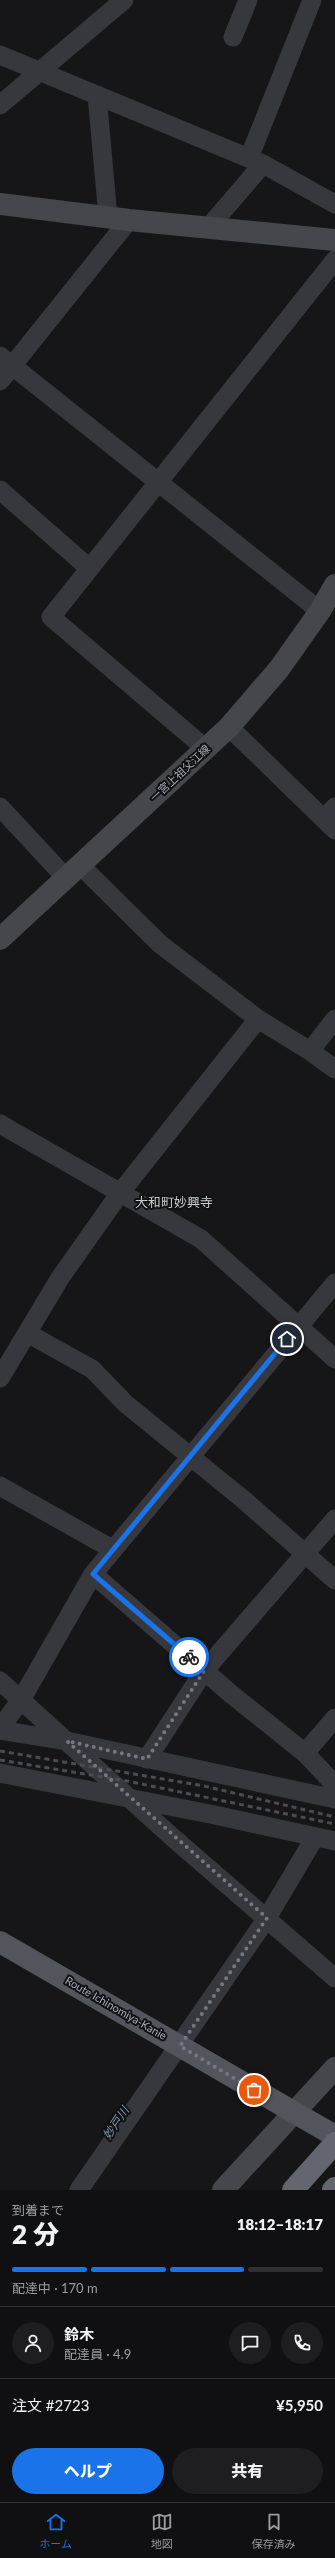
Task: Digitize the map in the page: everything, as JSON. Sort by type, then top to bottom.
[{"type":"highway","points":[[294,2190],[335,2143]]},
{"type":"main road","name":"Route Ichinomiya-Kanie","points":[[0,1942],[335,2136]]},
{"type":"street","points":[[0,105],[41,72],[124,0]]},
{"type":"street","points":[[233,37],[248,0]]},
{"type":"street","points":[[208,228],[256,161],[312,0]]},
{"type":"street","points":[[0,55],[256,161],[335,204]]},
{"type":"street","points":[[0,381],[6,361],[118,219],[97,95]]},
{"type":"street","points":[[0,204],[118,219],[335,240]]},
{"type":"street","points":[[206,749],[50,617],[335,260]]},
{"type":"street","points":[[6,361],[158,480],[320,611]]},
{"type":"street","points":[[0,490],[89,568]]},
{"type":"street","name":"一宮上祖父江線","points":[[0,939],[229,727],[278,669],[320,611],[335,585]]},
{"type":"street","points":[[229,727],[331,819]]},
{"type":"street","points":[[0,807],[73,872],[160,944],[258,1019],[310,1051],[335,1069]]},
{"type":"street","points":[[0,1378],[60,1278],[120,1193],[258,1019]]},
{"type":"street","points":[[310,1051],[335,1019]]},
{"type":"street","points":[[0,1124],[201,1239],[297,1328],[335,1360]]},
{"type":"street","points":[[335,1283],[190,1455],[93,1574],[21,1700],[0,1729],[67,1741],[335,1799]]},
{"type":"street","points":[[27,1333],[92,1369],[126,1404],[190,1455],[335,1580]]},
{"type":"street","points":[[0,1486],[112,1549]]},
{"type":"street","points":[[147,1759],[204,1671],[335,1519]]},
{"type":"street","points":[[93,1574],[204,1671],[305,1753],[335,1785]]},
{"type":"street","points":[[0,1681],[130,1799],[335,1978]]},
{"type":"street","points":[[305,1753],[335,1718]]},
{"type":"street","points":[[0,1773],[335,1841]]},
{"type":"street","points":[[79,2190],[180,2046],[267,1918],[315,1837]]},
{"type":"street","points":[[223,2190],[292,2112],[335,2068]]},
{"type":"railway","points":[[0,1751],[204,1786],[335,1817]]},
{"type":"railway","points":[[0,1760],[127,1781],[335,1824]]},
{"type":"way so far","points":[[189,1657],[204,1671],[147,1759],[67,1741],[172,1836],[267,1918],[185,2036],[180,2046],[254,2090]]},
{"type":"district","name":"大和町妙興寺","points":[[174,1202]]},
{"type":"route","points":[[189,1657],[93,1574],[112,1549],[287,1339]]},
{"type":"water label","name":"妙戸川","points":[[116,2123]]}]
